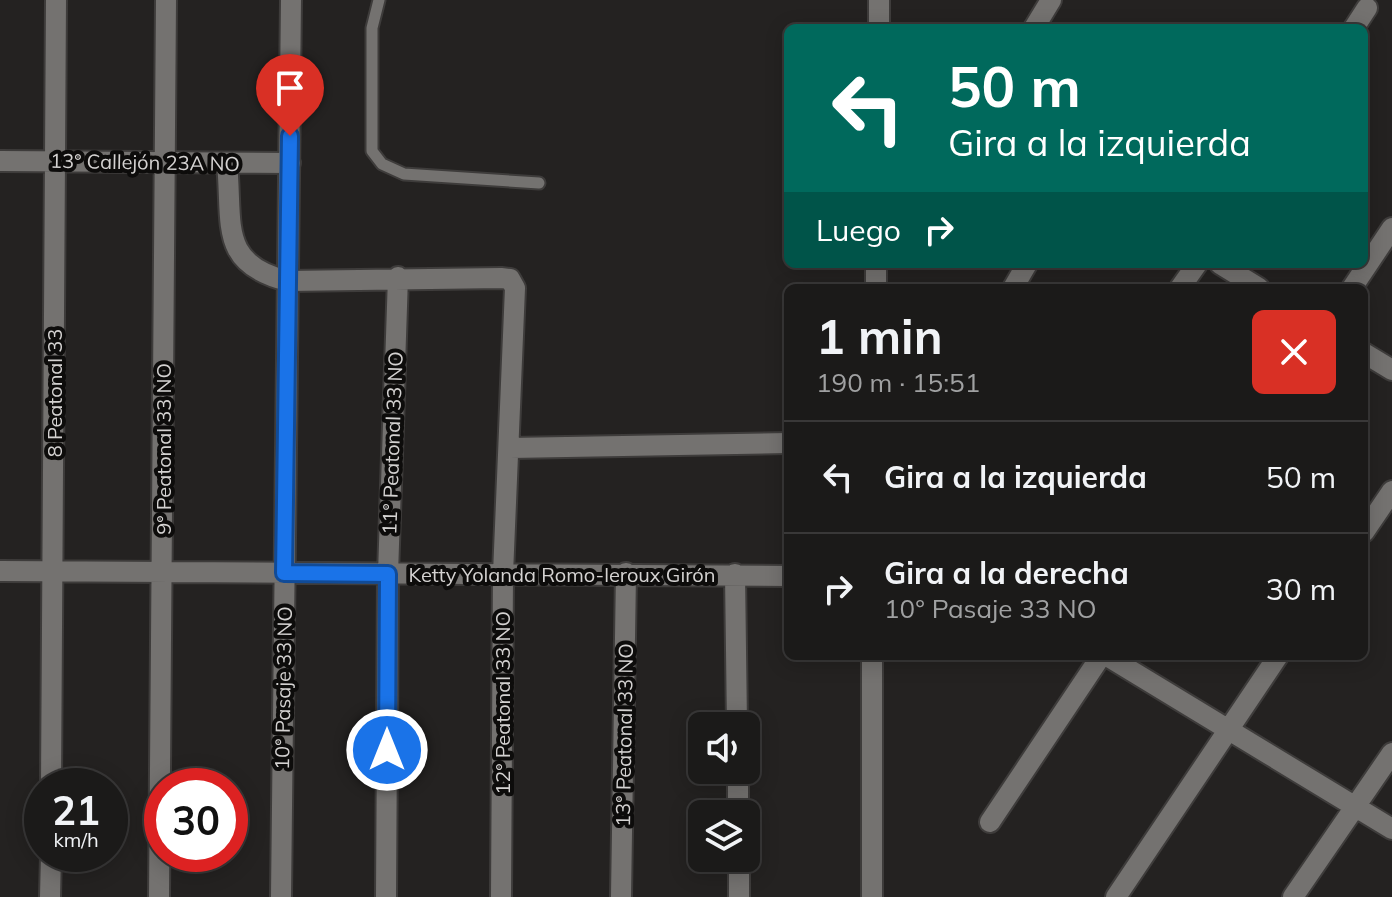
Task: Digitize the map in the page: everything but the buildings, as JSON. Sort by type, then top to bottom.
[{"type":"street","name":"8 Peatonal 33","points":[[51,768],[56,0]]},
{"type":"street","name":"9° Peatonal 33 NO","points":[[159,897],[166,0]]},
{"type":"street","name":"10° Pasaje 33 NO","points":[[281,897],[291,0]]},
{"type":"street","points":[[879,0],[879,24]]},
{"type":"street","points":[[1036,24],[1051,0]]},
{"type":"street","points":[[1357,24],[1367,8]]},
{"type":"street","name":"13° Callejón 23A NO","points":[[0,161],[290,163]]},
{"type":"street","points":[[227,163],[235,249],[247,265],[262,275],[288,281],[398,277]]},
{"type":"street","points":[[1368,264],[1392,228]]},
{"type":"street","points":[[1226,268],[1252,284]]},
{"type":"street","name":"12° Peatonal 33 NO","points":[[398,277],[501,278],[510,279],[515,288],[503,574],[501,897]]},
{"type":"street","name":"11° Peatonal 33 NO","points":[[386,897],[388,574],[398,277]]},
{"type":"street","points":[[1368,355],[1392,370]]},
{"type":"street","points":[[510,448],[784,443]]},
{"type":"street","points":[[1368,526],[1392,491]]},
{"type":"street","name":"Ketty Yolanda Romo-leroux Girón","points":[[0,571],[784,576]]},
{"type":"street","name":"13° Peatonal 33 NO","points":[[621,897],[626,573]]},
{"type":"street","points":[[735,574],[737,712]]},
{"type":"street","points":[[872,660],[872,897]]},
{"type":"street","points":[[990,822],[1101,660]]},
{"type":"street","points":[[1111,660],[1229,727],[1392,829]]},
{"type":"street","points":[[1116,897],[1275,660]]},
{"type":"street","points":[[1293,897],[1392,753]]},
{"type":"street","points":[[50,897],[51,872]]},
{"type":"street","points":[[739,872],[739,897]]},
{"type":"lane","points":[[379,0],[372,28],[372,151],[382,164],[404,174],[539,183]]},
{"type":"route","points":[[290,136],[284,573],[388,574],[387,750]]}]
